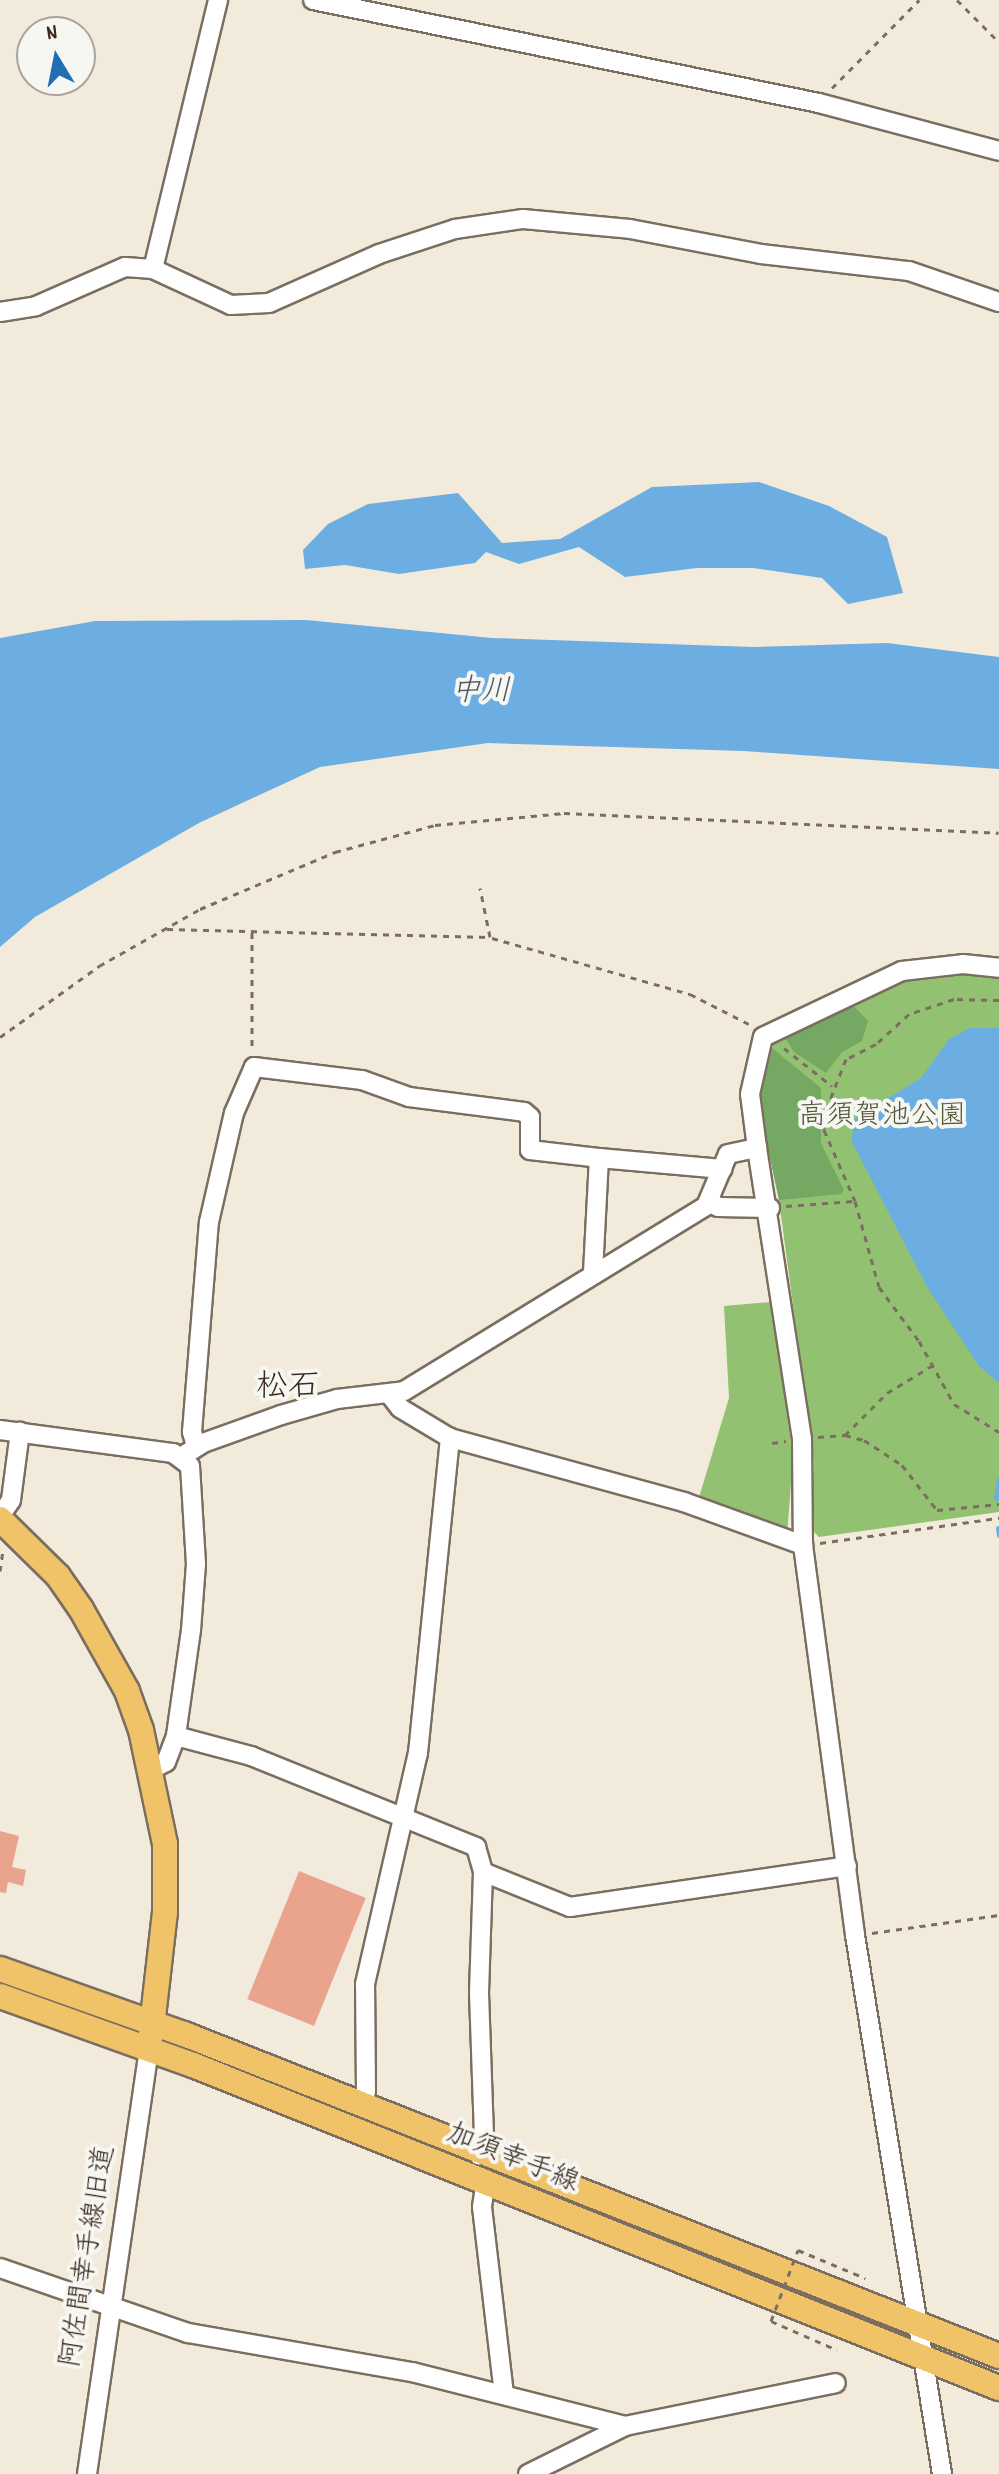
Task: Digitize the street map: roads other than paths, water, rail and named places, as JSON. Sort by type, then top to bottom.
[{"type":"main road","points":[[0,1518],[58,1576],[88,1620],[127,1691],[152,1769],[166,1880],[149,2049]]},
{"type":"main road","name":"加須幸手線","points":[[0,1969],[153,2022],[479,2155],[999,2356]]},
{"type":"main road","name":"加須幸手線","points":[[0,1996],[149,2049],[486,2181],[999,2388]]},
{"type":"street","points":[[153,269],[218,0]]},
{"type":"street","points":[[313,0],[819,103],[999,151]]},
{"type":"street","points":[[0,312],[36,306],[104,273],[153,269],[209,298],[252,306],[471,224],[549,220],[909,271],[999,302]]},
{"type":"street","points":[[942,2474],[855,1935],[803,1545],[802,1439],[770,1208],[757,1148],[750,1094],[769,1039],[902,971],[963,964],[999,968]]},
{"type":"street","points":[[152,1769],[166,1762],[176,1736],[196,1564],[189,1452],[209,1222],[234,1113],[254,1067],[362,1080],[409,1097],[524,1112],[530,1117],[530,1150],[723,1169]]},
{"type":"street","points":[[0,1430],[189,1452],[337,1399],[404,1391],[710,1201],[728,1154],[757,1148]]},
{"type":"street","points":[[593,1274],[599,1158]]},
{"type":"street","points":[[710,1201],[718,1207],[770,1208]]},
{"type":"street","points":[[390,1395],[400,1408],[450,1438],[684,1502],[803,1545]]},
{"type":"street","points":[[0,1518],[11,1500],[20,1432]]},
{"type":"street","points":[[366,2092],[365,1984],[418,1753],[450,1438]]},
{"type":"street","points":[[176,1736],[251,1756],[476,1847],[483,1872],[479,1993],[484,2135],[479,2155]]},
{"type":"street","points":[[483,1872],[570,1907],[847,1866]]},
{"type":"street","name":"阿佐間幸手線旧道","points":[[87,2474],[149,2049]]},
{"type":"street","points":[[486,2181],[482,2207],[504,2394]]},
{"type":"street","points":[[0,2268],[112,2303],[188,2333],[504,2394],[625,2426]]},
{"type":"street","points":[[528,2474],[625,2426],[836,2383]]},
{"type":"water","points":[[759,482],[829,506],[887,537],[903,593],[848,604],[822,578],[753,568],[697,568],[625,577],[579,547],[519,564],[486,552],[475,563],[399,574],[345,565],[305,569],[303,550],[328,524],[368,504],[458,493],[502,543],[560,539],[652,487]]},
{"type":"water","name":"中川","points":[[306,620],[492,638],[753,647],[887,643],[999,657],[999,769],[744,751],[488,743],[320,767],[199,823],[35,917],[0,947],[0,638],[95,621]]},
{"type":"water","points":[[970,1028],[999,1028],[999,1383],[979,1366],[927,1287],[851,1140],[856,1118],[921,1078],[949,1039]]},
{"type":"waterway","points":[[996,1498],[999,1478]]},
{"type":"waterway","points":[[998,1528],[999,1535]]},
{"type":"district","name":"松石","points":[[288,1389]]},
{"type":"park label","name":"高須賀池公園","points":[[882,1118]]}]
